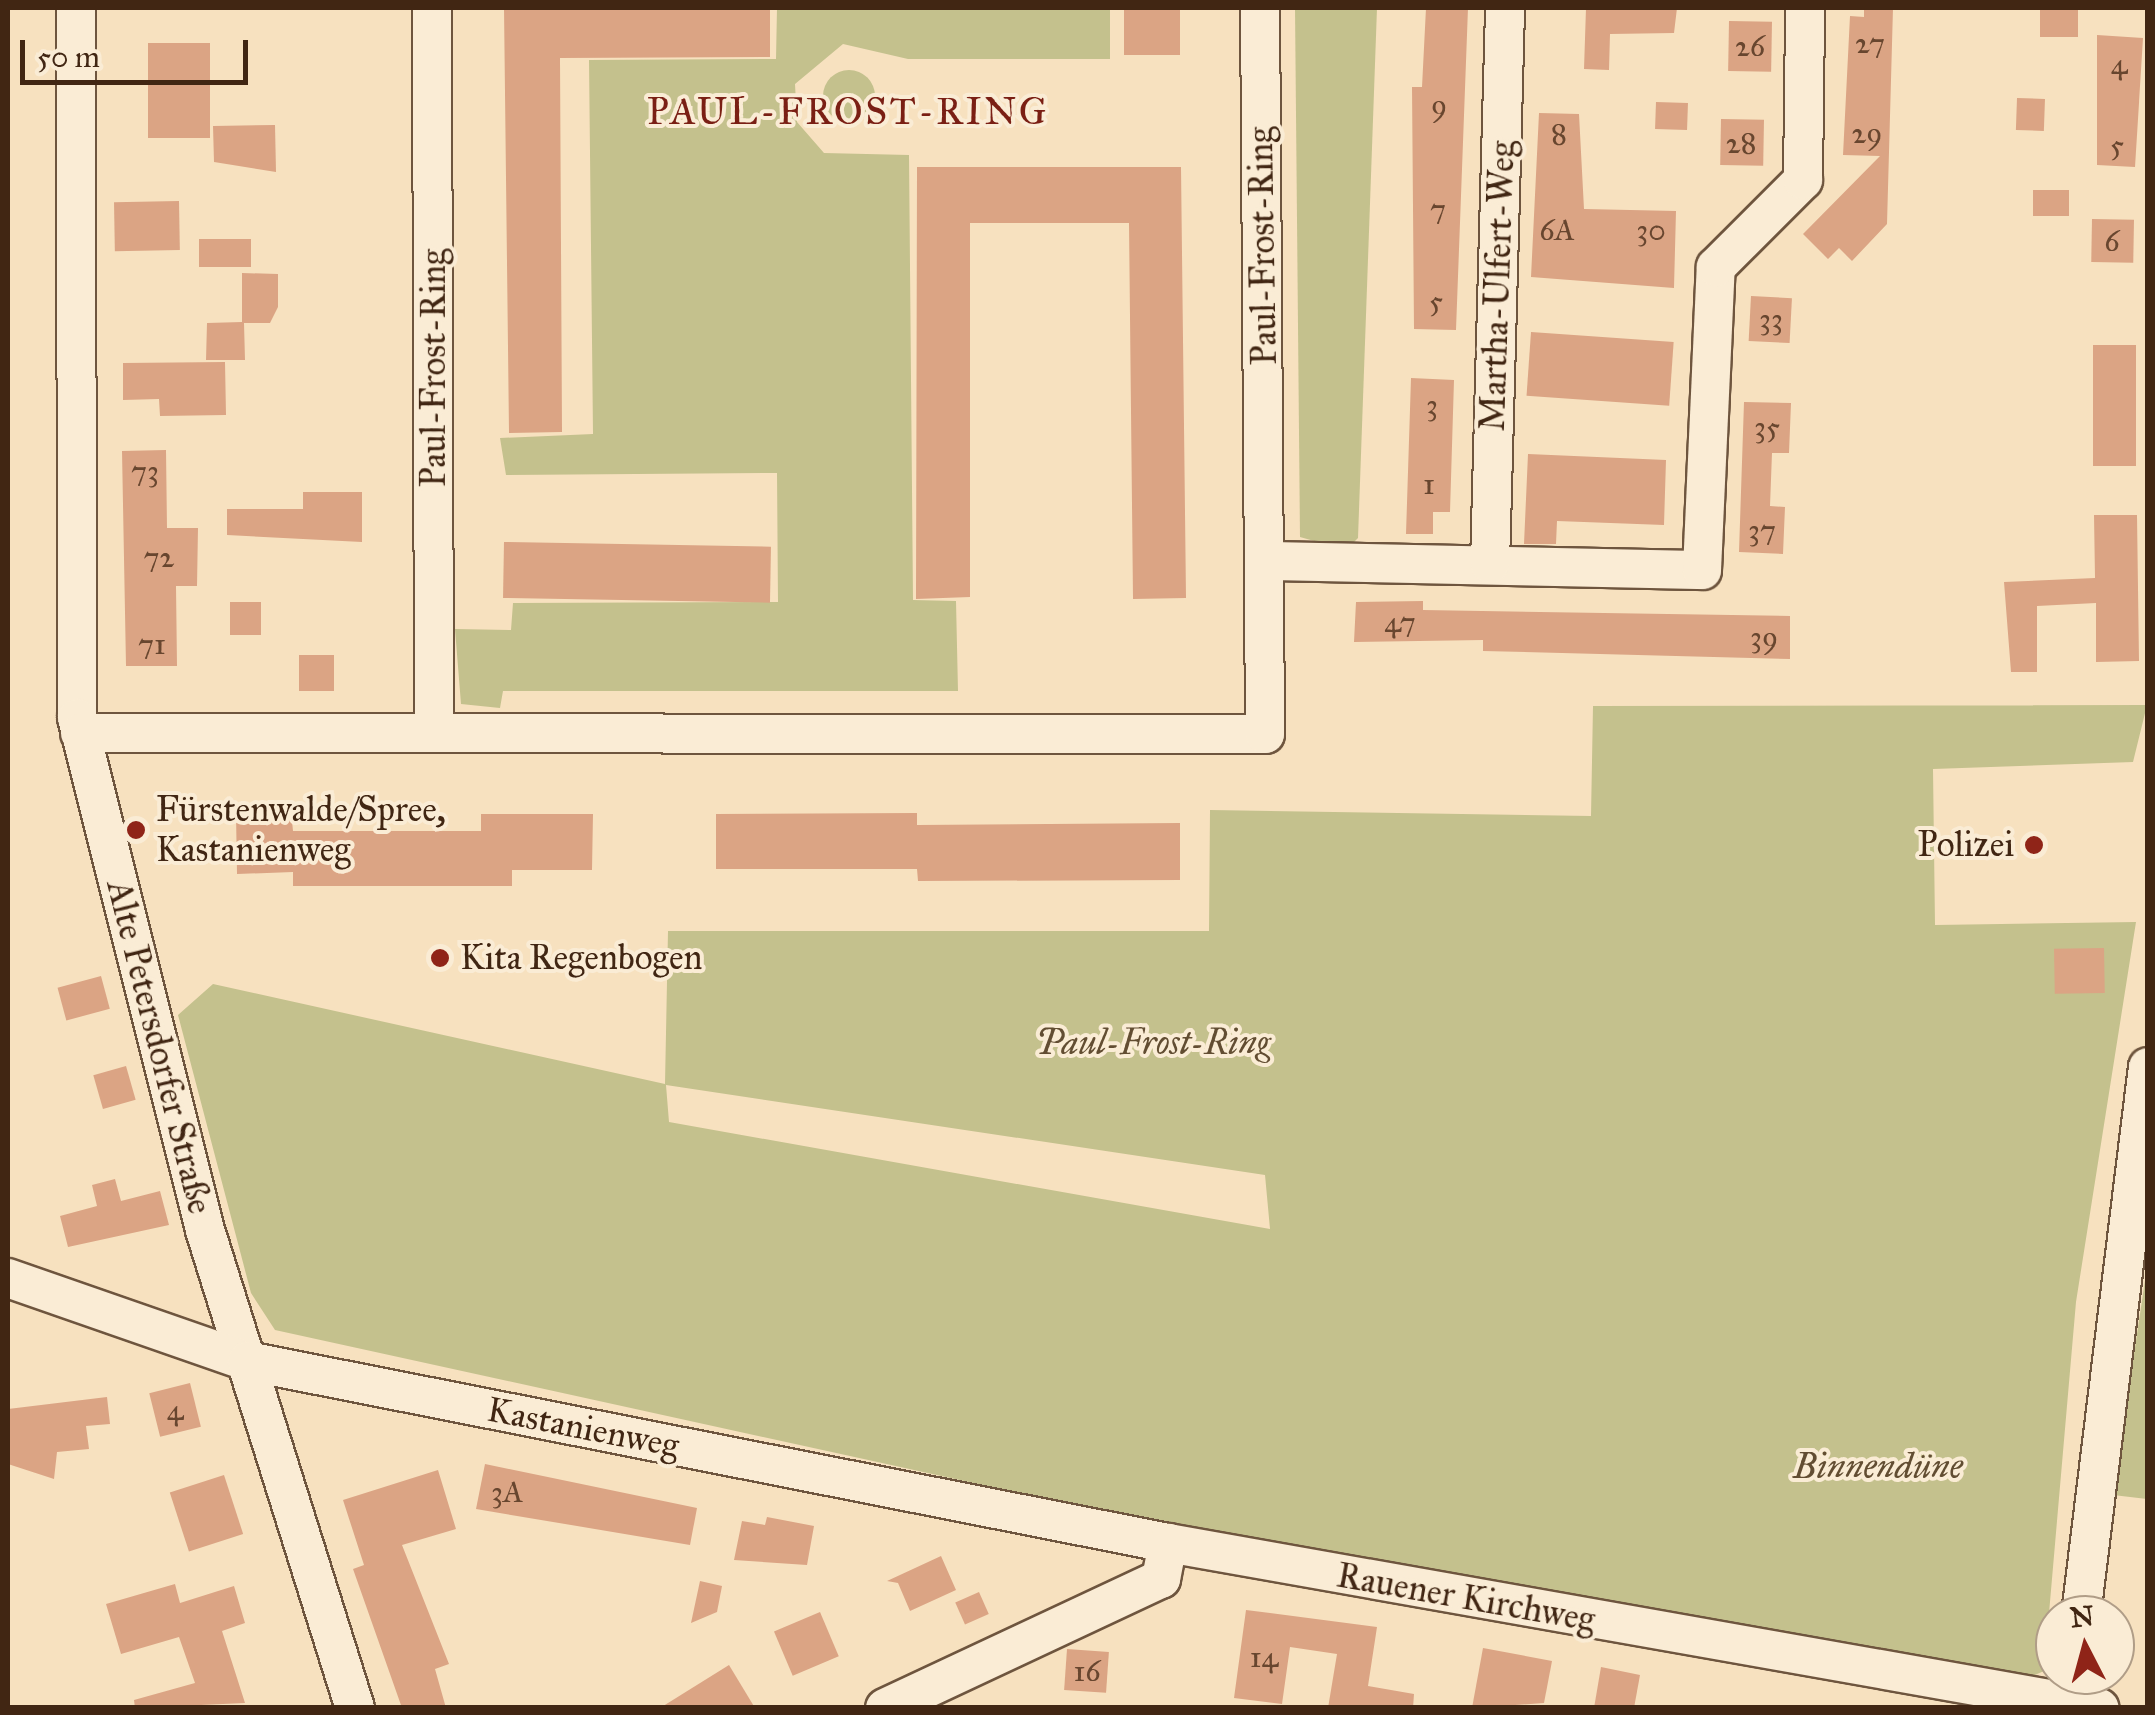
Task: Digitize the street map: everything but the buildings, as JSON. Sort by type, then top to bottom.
[{"type":"street","name":"Alte Petersdorfer Straße","points":[[76,8],[72,672],[80,733],[205,1230],[355,1708]]},
{"type":"street","name":"Paul-Frost-Ring","points":[[432,8],[434,728]]},
{"type":"street","name":"Paul-Frost-Ring","points":[[80,733],[434,728],[1264,734],[1267,562],[1260,8]]},
{"type":"street","name":"Martha-Ulfert-Weg","points":[[1490,564],[1505,8]]},
{"type":"street","points":[[1267,562],[1702,570],[1716,267],[1803,180],[1804,8]]},
{"type":"street","points":[[2083,1595],[2148,1067]]},
{"type":"street","name":"Kastanienweg","points":[[8,1278],[247,1361],[1168,1543]]},
{"type":"street","points":[[885,1708],[1161,1579],[1168,1543]]},
{"type":"street","name":"Rauener Kirchweg","points":[[1168,1543],[2078,1699]]},
{"type":"green space","points":[[777,8],[1110,8],[1110,59],[908,59],[843,44],[795,84],[797,122],[824,153],[909,155],[913,600],[956,601],[958,691],[503,691],[500,708],[461,704],[455,629],[511,630],[513,603],[778,602],[777,473],[506,475],[500,438],[593,434],[589,60],[776,59]]},
{"type":"green space","points":[[1295,8],[1377,8],[1358,538],[1346,550],[1300,537]]},
{"type":"green space","points":[[849,70],[868,77],[875,96],[868,115],[849,122],[830,115],[823,96],[830,77]]},
{"type":"green space","name":"Binnendüne","points":[[2147,705],[2133,762],[1933,769],[1935,925],[2136,922],[2076,1302],[2051,1595],[2035,1595],[2035,1675],[2028,1678],[1110,1513],[275,1330],[251,1293],[178,1015],[213,984],[665,1084],[668,931],[1209,931],[1210,810],[1591,816],[1593,706]],"holes":[[[666,1085],[1265,1175],[1270,1229],[669,1122]]]},
{"type":"green space","points":[[2147,1267],[2147,1499],[2113,1495]]},
{"type":"place","name":"Fürstenwalde/Spree, Kastanienweg","points":[[136,830]]},
{"type":"place","name":"Polizei","points":[[2034,845]]},
{"type":"place","name":"Kita Regenbogen","points":[[440,958]]},
{"type":"district","name":"PAUL-FROST-RING","points":[[848,112]]}]
